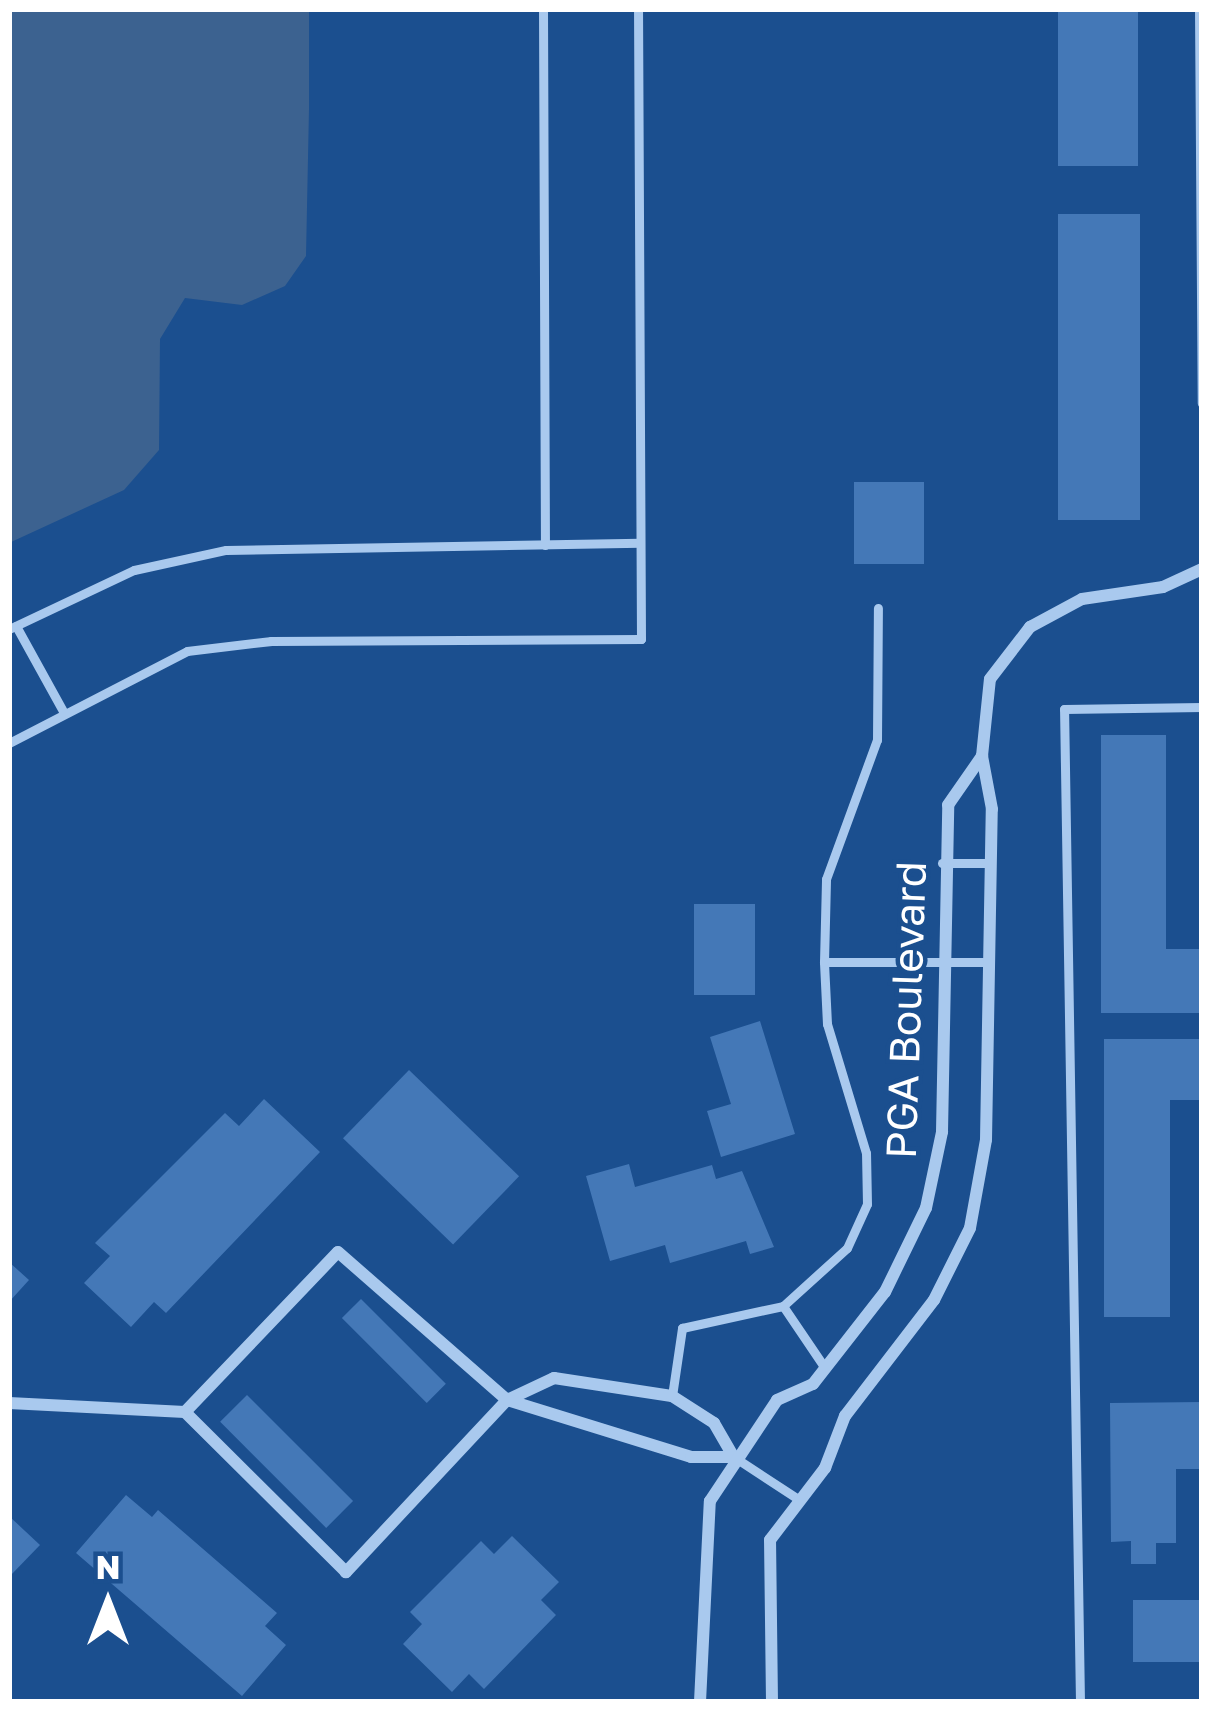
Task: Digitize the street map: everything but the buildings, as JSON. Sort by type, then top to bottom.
[{"type":"street","name":"PGA Boulevard","points":[[772,1702],[770,1540],[796,1497],[825,1468],[845,1416],[934,1300],[970,1228],[986,1140],[984,962],[989,863],[982,756],[990,679],[1030,627],[1082,599],[1163,587],[1202,569]]},
{"type":"street","name":"PGA Boulevard","points":[[700,1702],[710,1501],[734,1457],[777,1400],[826,1368],[885,1292],[926,1208],[942,1132],[942,863],[948,805],[982,756]]},
{"type":"street","points":[[185,1412],[338,1252],[507,1400],[544,1417],[608,1424],[691,1457],[734,1457]]},
{"type":"street","points":[[9,1403],[185,1412],[346,1572],[507,1400],[554,1378],[672,1396],[714,1423],[734,1457]]},
{"type":"lane","points":[[543,9],[545,545]]},
{"type":"lane","points":[[9,743],[63,711],[187,651],[271,641],[641,639],[638,9]]},
{"type":"lane","points":[[1199,9],[1202,403]]},
{"type":"lane","points":[[63,711],[13,627],[134,570],[226,550],[640,544]]},
{"type":"lane","points":[[672,1396],[682,1328],[783,1306],[847,1248],[867,1204],[866,1154],[827,1024],[824,962],[826,879],[877,740],[878,608]]},
{"type":"lane","points":[[1080,1702],[1064,709],[1202,707]]},
{"type":"lane","points":[[942,863],[989,863]]},
{"type":"lane","points":[[824,962],[984,962]]},
{"type":"lane","points":[[783,1306],[826,1368]]},
{"type":"lane","points":[[734,1457],[796,1497]]},
{"type":"water","points":[[9,9],[309,9],[309,109],[306,256],[285,286],[242,305],[185,298],[160,339],[159,450],[124,490],[9,543]]}]
